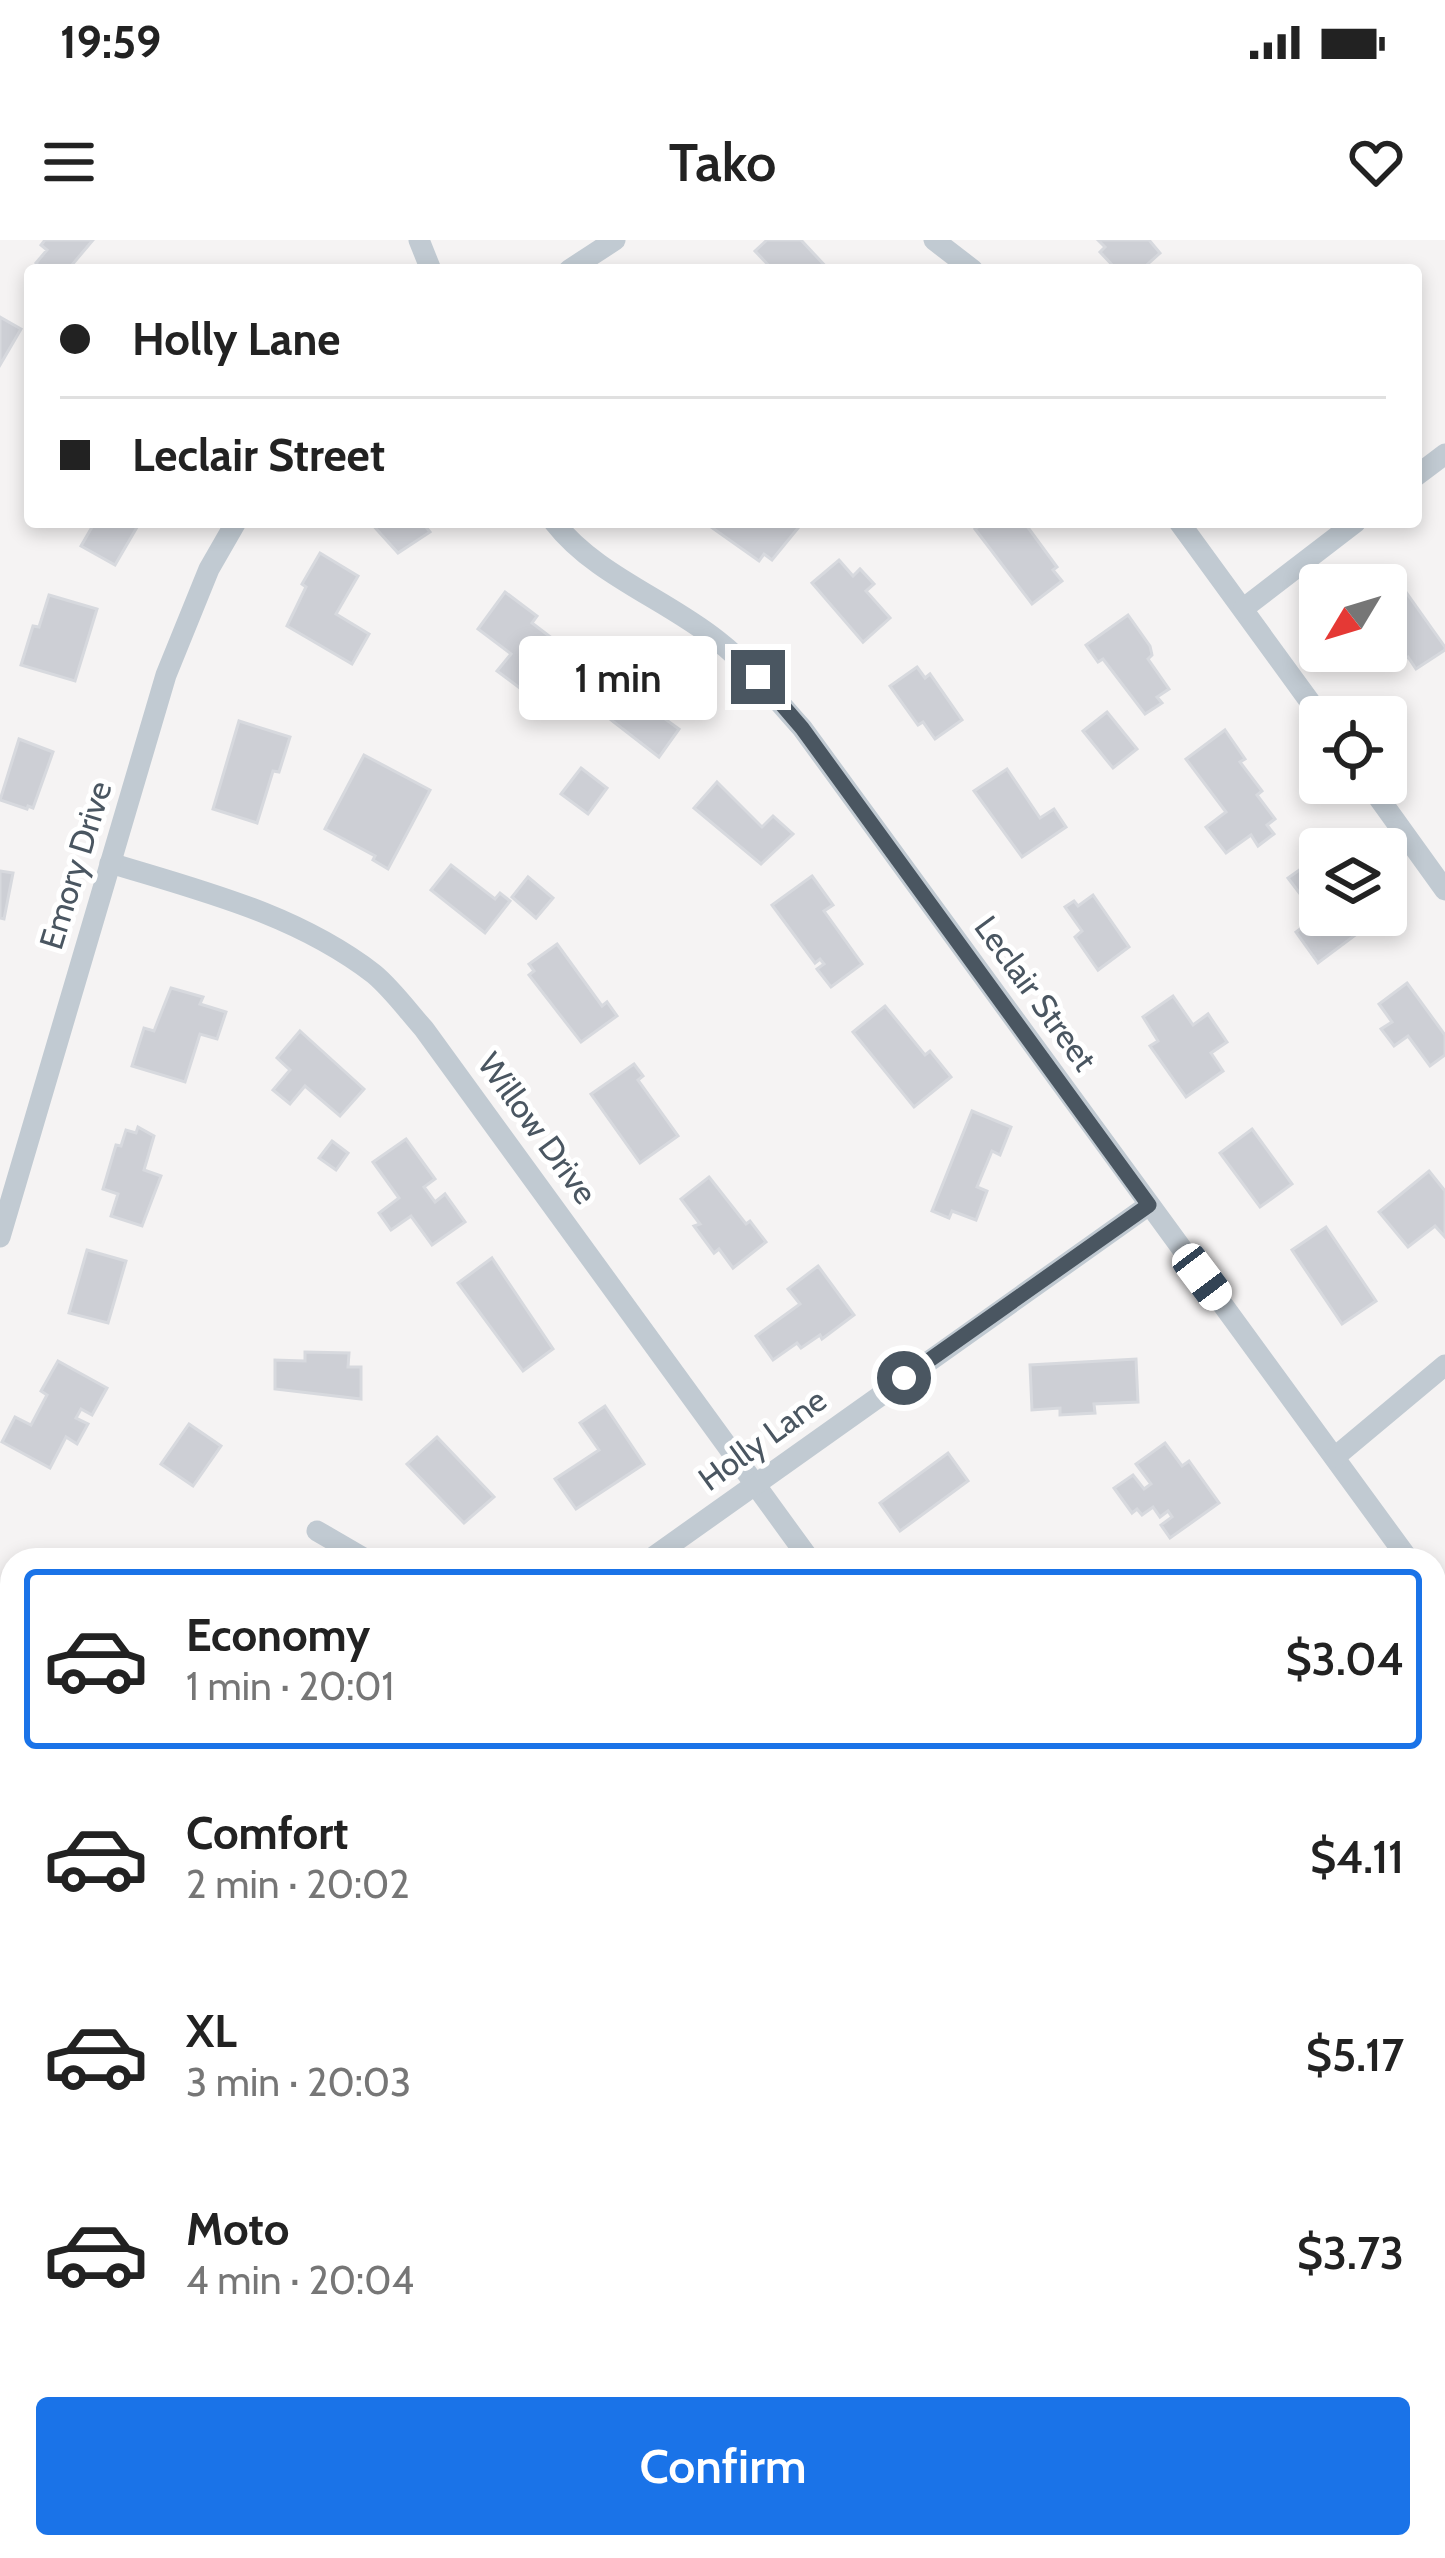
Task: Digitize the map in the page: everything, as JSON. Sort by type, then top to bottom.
[{"type":"street","points":[[578,264],[615,240]]},
{"type":"street","points":[[934,240],[965,264]]},
{"type":"street","name":"Emory Drive","points":[[0,1237],[166,675],[208,569],[232,528]]},
{"type":"street","name":"Leclair Street","points":[[559,528],[572,545],[717,640],[758,677],[802,728],[1400,1548]]},
{"type":"street","points":[[1184,528],[1306,696]]},
{"type":"street","points":[[1244,608],[1348,528]]},
{"type":"street","points":[[1383,804],[1445,890]]},
{"type":"street","name":"Willow Drive","points":[[110,863],[250,906],[320,938],[376,976],[424,1029],[802,1548]]},
{"type":"street","name":"Holly Lane","points":[[666,1548],[1149,1205]]},
{"type":"street","points":[[1335,1457],[1445,1365]]},
{"type":"street","points":[[317,1531],[346,1548]]},
{"type":"building","points":[[45,240],[93,240],[73,264],[37,264],[47,250],[41,245]]},
{"type":"building","points":[[767,240],[801,240],[823,264],[767,264],[755,251]]},
{"type":"building","points":[[1098,240],[1149,240],[1160,253],[1148,264],[1111,264],[1100,252],[1105,247]]},
{"type":"building","points":[[0,317],[21,329],[0,365]]},
{"type":"building","points":[[92,528],[137,528],[115,565],[81,546]]},
{"type":"building","points":[[375,528],[427,528],[430,532],[398,553]]},
{"type":"building","points":[[712,528],[798,528],[772,560],[764,554],[759,561]]},
{"type":"building","points":[[1028,528],[1062,581],[1032,604],[975,529]]},
{"type":"building","points":[[320,553],[358,576],[336,614],[369,634],[352,664],[287,626],[306,587],[302,584]]},
{"type":"building","points":[[839,560],[853,576],[860,569],[874,584],[866,591],[890,618],[863,642],[812,583]]},
{"type":"building","points":[[505,592],[537,616],[532,623],[561,645],[525,692],[497,671],[511,654],[478,629]]},
{"type":"building","points":[[1407,593],[1445,647],[1416,669],[1408,657]]},
{"type":"building","points":[[49,595],[97,609],[75,681],[21,665]]},
{"type":"building","points":[[1128,615],[1150,646],[1148,659],[1169,689],[1157,697],[1162,703],[1145,714],[1103,659],[1098,662],[1086,645]]},
{"type":"building","points":[[917,667],[925,678],[930,674],[962,720],[935,739],[923,722],[918,725],[890,686]]},
{"type":"building","points":[[625,690],[679,729],[659,757],[606,716]]},
{"type":"building","points":[[1107,712],[1137,749],[1113,768],[1083,731]]},
{"type":"building","points":[[239,721],[290,737],[279,772],[273,771],[257,823],[213,809]]},
{"type":"building","points":[[1225,730],[1245,759],[1240,762],[1262,791],[1257,795],[1275,819],[1267,825],[1274,834],[1258,846],[1251,835],[1226,853],[1206,827],[1226,812],[1186,759]]},
{"type":"building","points":[[19,739],[53,752],[33,808],[27,809],[0,800]]},
{"type":"building","points":[[364,755],[430,790],[388,869],[373,860],[375,856],[325,829]]},
{"type":"building","points":[[581,768],[607,788],[588,814],[561,794]]},
{"type":"building","points":[[1007,769],[1040,818],[1054,809],[1066,827],[1022,857],[974,791]]},
{"type":"building","points":[[717,782],[762,827],[773,816],[793,834],[761,864],[694,808]]},
{"type":"building","points":[[451,865],[495,899],[500,893],[510,901],[485,933],[431,890]]},
{"type":"building","points":[[1299,870],[1299,892],[1288,878]]},
{"type":"building","points":[[0,871],[13,873],[4,919],[0,918]]},
{"type":"building","points":[[812,876],[833,905],[824,911],[862,964],[831,987],[817,969],[824,964],[820,959],[815,963],[772,905]]},
{"type":"building","points":[[528,877],[553,898],[536,918],[512,897]]},
{"type":"building","points":[[1093,895],[1129,947],[1098,970],[1075,937],[1082,931],[1065,907],[1074,901],[1078,906]]},
{"type":"building","points":[[1299,930],[1299,936],[1354,936],[1318,963],[1296,932]]},
{"type":"building","points":[[557,944],[602,1006],[607,1002],[617,1016],[581,1042],[529,975],[534,971],[529,964]]},
{"type":"building","points":[[1407,983],[1445,1035],[1445,1055],[1430,1066],[1408,1036],[1394,1046],[1381,1029],[1392,1022],[1379,1004]]},
{"type":"building","points":[[171,988],[203,997],[200,1004],[226,1012],[217,1039],[200,1034],[185,1082],[132,1066],[144,1028],[154,1031]]},
{"type":"building","points":[[1173,996],[1193,1025],[1208,1014],[1227,1042],[1211,1053],[1223,1071],[1186,1097],[1150,1046],[1158,1041],[1143,1017]]},
{"type":"building","points":[[885,1006],[925,1055],[930,1051],[951,1077],[914,1107],[853,1032]]},
{"type":"building","points":[[300,1031],[364,1089],[340,1116],[305,1086],[290,1104],[273,1090],[290,1070],[277,1058]]},
{"type":"building","points":[[634,1064],[643,1076],[638,1080],[678,1136],[640,1163],[591,1094]]},
{"type":"building","points":[[972,1111],[1011,1127],[1000,1155],[992,1151],[977,1187],[987,1191],[976,1220],[952,1211],[949,1218],[932,1211]]},
{"type":"building","points":[[138,1127],[154,1136],[144,1170],[161,1176],[142,1226],[111,1216],[118,1194],[103,1189],[116,1145],[121,1146],[126,1130],[136,1133]]},
{"type":"building","points":[[1252,1129],[1292,1184],[1260,1207],[1220,1153]]},
{"type":"building","points":[[406,1139],[435,1179],[424,1187],[435,1202],[445,1194],[465,1222],[432,1245],[411,1216],[391,1230],[379,1213],[399,1198],[373,1162]]},
{"type":"building","points":[[332,1141],[348,1153],[336,1170],[319,1158]]},
{"type":"building","points":[[1429,1171],[1445,1191],[1445,1237],[1435,1226],[1408,1247],[1379,1212]]},
{"type":"building","points":[[709,1177],[766,1242],[733,1268],[719,1249],[714,1253],[681,1199]]},
{"type":"building","points":[[1326,1227],[1376,1301],[1342,1324],[1292,1250]]},
{"type":"building","points":[[87,1250],[126,1261],[108,1323],[69,1313]]},
{"type":"building","points":[[492,1258],[553,1349],[523,1371],[458,1283]]},
{"type":"building","points":[[818,1266],[854,1315],[822,1339],[820,1335],[801,1348],[797,1343],[773,1360],[756,1336],[800,1304],[788,1289]]},
{"type":"building","points":[[305,1352],[349,1353],[348,1367],[361,1367],[361,1399],[275,1389],[275,1360],[305,1361]]},
{"type":"building","points":[[1136,1359],[1138,1402],[1094,1404],[1095,1413],[1060,1415],[1060,1408],[1032,1410],[1030,1365]]},
{"type":"building","points":[[58,1361],[107,1388],[92,1415],[81,1409],[76,1418],[88,1424],[77,1444],[66,1437],[50,1468],[2,1442],[15,1417],[31,1425],[47,1395],[41,1391]]},
{"type":"building","points":[[605,1406],[644,1464],[576,1509],[555,1479],[599,1450],[580,1423]]},
{"type":"building","points":[[189,1424],[221,1446],[193,1486],[161,1464]]},
{"type":"building","points":[[437,1437],[494,1497],[464,1523],[407,1464]]},
{"type":"building","points":[[1165,1443],[1182,1466],[1189,1461],[1219,1503],[1170,1538],[1161,1525],[1172,1517],[1168,1511],[1160,1517],[1153,1507],[1142,1515],[1137,1509],[1132,1513],[1114,1488],[1133,1475],[1144,1489],[1151,1484],[1136,1464]]},
{"type":"building","points":[[948,1453],[968,1481],[900,1531],[880,1503]]},
{"type":"route","points":[[758,677],[802,728],[1149,1205],[904,1378]]}]
